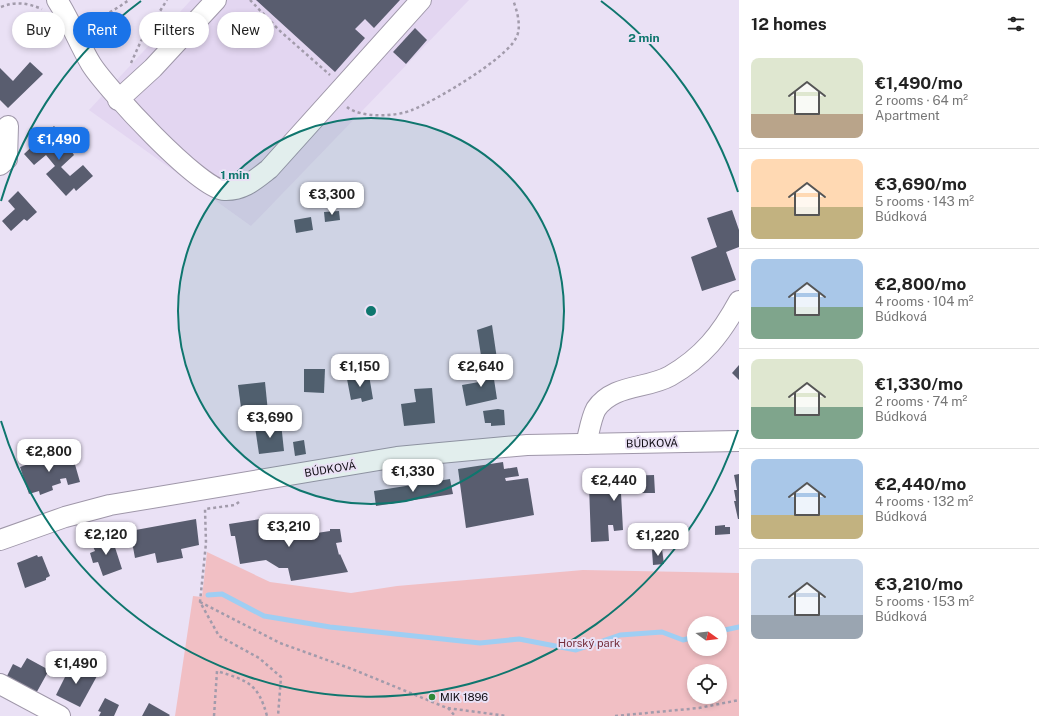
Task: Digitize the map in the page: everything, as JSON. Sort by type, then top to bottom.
[{"type":"street","points":[[57,0],[91,65],[123,96],[204,182],[223,191],[245,187],[269,169],[421,0]]},
{"type":"street","points":[[123,96],[153,68],[216,0]]},
{"type":"street","points":[[0,165],[7,160],[8,126]]},
{"type":"street","points":[[586,444],[596,409],[612,394],[669,376],[706,351],[726,324],[739,301]]},
{"type":"street","name":"BÚDKOVÁ","points":[[0,540],[65,517],[110,505],[390,459],[528,445],[739,442]]},
{"type":"street","points":[[0,684],[60,716]]},
{"type":"path","points":[[1,7],[10,3],[28,0]]},
{"type":"path","points":[[23,2],[68,21],[96,19],[129,0]]},
{"type":"path","points":[[123,96],[133,57],[168,0]]},
{"type":"path","points":[[250,0],[339,91],[351,110],[381,116],[411,111],[437,97],[496,60],[517,38],[519,13],[513,0]]},
{"type":"path","points":[[245,498],[235,505],[205,509],[206,543],[200,602],[219,636],[259,658],[281,677],[278,716]]},
{"type":"path","points":[[200,602],[280,643],[352,669],[447,708],[507,716]]},
{"type":"path","points":[[214,716],[217,671],[246,680],[262,699],[267,716]]},
{"type":"path","points":[[615,716],[698,708],[739,700]]},
{"type":"path","points":[[447,708],[455,716]]},
{"type":"shaded area","points":[[191,0],[469,0],[251,226],[89,110],[146,48],[209,48],[209,12],[180,12]]},
{"type":"green space","name":"Horský park","points":[[207,552],[270,582],[351,593],[397,586],[583,570],[739,573],[739,716],[175,716],[193,596],[202,597]]},
{"type":"building","points":[[256,0],[400,0],[374,28],[365,19],[355,29],[365,38],[335,72],[274,16],[274,12],[269,12]]},
{"type":"building","points":[[415,28],[427,40],[406,64],[393,52]]},
{"type":"building","points":[[30,62],[43,74],[8,108],[0,100],[0,68],[13,81]]},
{"type":"building","points":[[54,126],[74,149],[72,152],[74,155],[61,167],[70,176],[83,165],[93,176],[76,191],[74,188],[66,196],[46,174],[55,166],[46,155],[34,165],[24,154]]},
{"type":"building","points":[[18,191],[37,212],[27,221],[24,219],[11,231],[2,221],[15,209],[8,201]]},
{"type":"building","points":[[732,210],[739,230],[739,247],[726,252],[736,280],[702,291],[691,257],[717,247],[707,218]]},
{"type":"building","points":[[339,211],[340,220],[325,222],[324,212]]},
{"type":"building","points":[[311,217],[313,230],[296,233],[294,220]]},
{"type":"building","points":[[492,325],[497,359],[482,362],[477,330]]},
{"type":"building","points":[[739,365],[739,380],[732,373]]},
{"type":"building","points":[[492,366],[497,399],[466,406],[462,385],[479,382],[477,368]]},
{"type":"building","points":[[304,369],[325,369],[324,393],[304,392]]},
{"type":"building","points":[[369,375],[373,399],[362,402],[361,398],[351,400],[347,379]]},
{"type":"building","points":[[265,382],[268,412],[242,415],[238,385]]},
{"type":"building","points":[[432,388],[435,423],[404,426],[401,404],[416,402],[414,389]]},
{"type":"building","points":[[498,409],[504,410],[505,425],[491,426],[491,423],[485,423],[483,411]]},
{"type":"building","points":[[281,423],[284,451],[259,454],[255,427]]},
{"type":"building","points":[[304,440],[306,454],[295,456],[293,442]]},
{"type":"building","points":[[57,454],[59,458],[72,454],[80,482],[68,485],[66,478],[60,479],[61,483],[52,486],[53,490],[40,495],[39,491],[29,494],[20,467]]},
{"type":"building","points":[[503,462],[504,469],[517,467],[519,476],[505,478],[506,481],[528,478],[534,515],[466,528],[458,469]]},
{"type":"building","points":[[620,471],[621,476],[654,475],[655,493],[621,493],[623,530],[614,531],[613,525],[608,525],[609,541],[591,542],[589,485],[612,484],[611,472]]},
{"type":"building","points":[[739,474],[738,519],[734,501],[736,501],[734,490],[737,490],[734,475]]},
{"type":"building","points":[[450,479],[453,494],[376,506],[374,491]]},
{"type":"building","points":[[285,515],[286,528],[282,528],[283,536],[296,534],[297,536],[330,531],[330,529],[340,529],[342,542],[336,543],[339,555],[340,554],[348,572],[291,581],[288,568],[279,568],[266,560],[240,564],[235,536],[231,536],[229,524]]},
{"type":"building","points":[[196,519],[199,545],[181,549],[183,558],[157,563],[155,553],[135,558],[130,531]]},
{"type":"building","points":[[725,525],[725,527],[730,527],[730,534],[715,535],[715,526]]},
{"type":"building","points":[[111,535],[122,569],[103,576],[98,562],[93,563],[90,553],[95,551],[91,542]]},
{"type":"building","points":[[662,549],[664,564],[653,565],[652,550]]},
{"type":"building","points":[[37,555],[38,557],[42,556],[50,576],[46,578],[46,580],[25,588],[17,563]]},
{"type":"building","points":[[27,658],[49,670],[34,697],[5,680],[13,664],[21,668]]},
{"type":"building","points":[[72,663],[97,676],[80,707],[56,695]]},
{"type":"building","points":[[105,698],[119,705],[114,716],[99,716],[101,712],[98,711]]},
{"type":"building","points":[[149,703],[170,715],[142,716]]},
{"type":"waterway","points":[[208,595],[222,594],[264,616],[330,627],[480,643],[519,639],[576,650],[620,635],[662,632],[683,640],[687,639]]},
{"type":"waterway","points":[[727,630],[739,627]]},
{"type":"place","name":"MIK 1896","points":[[432,697]]}]
